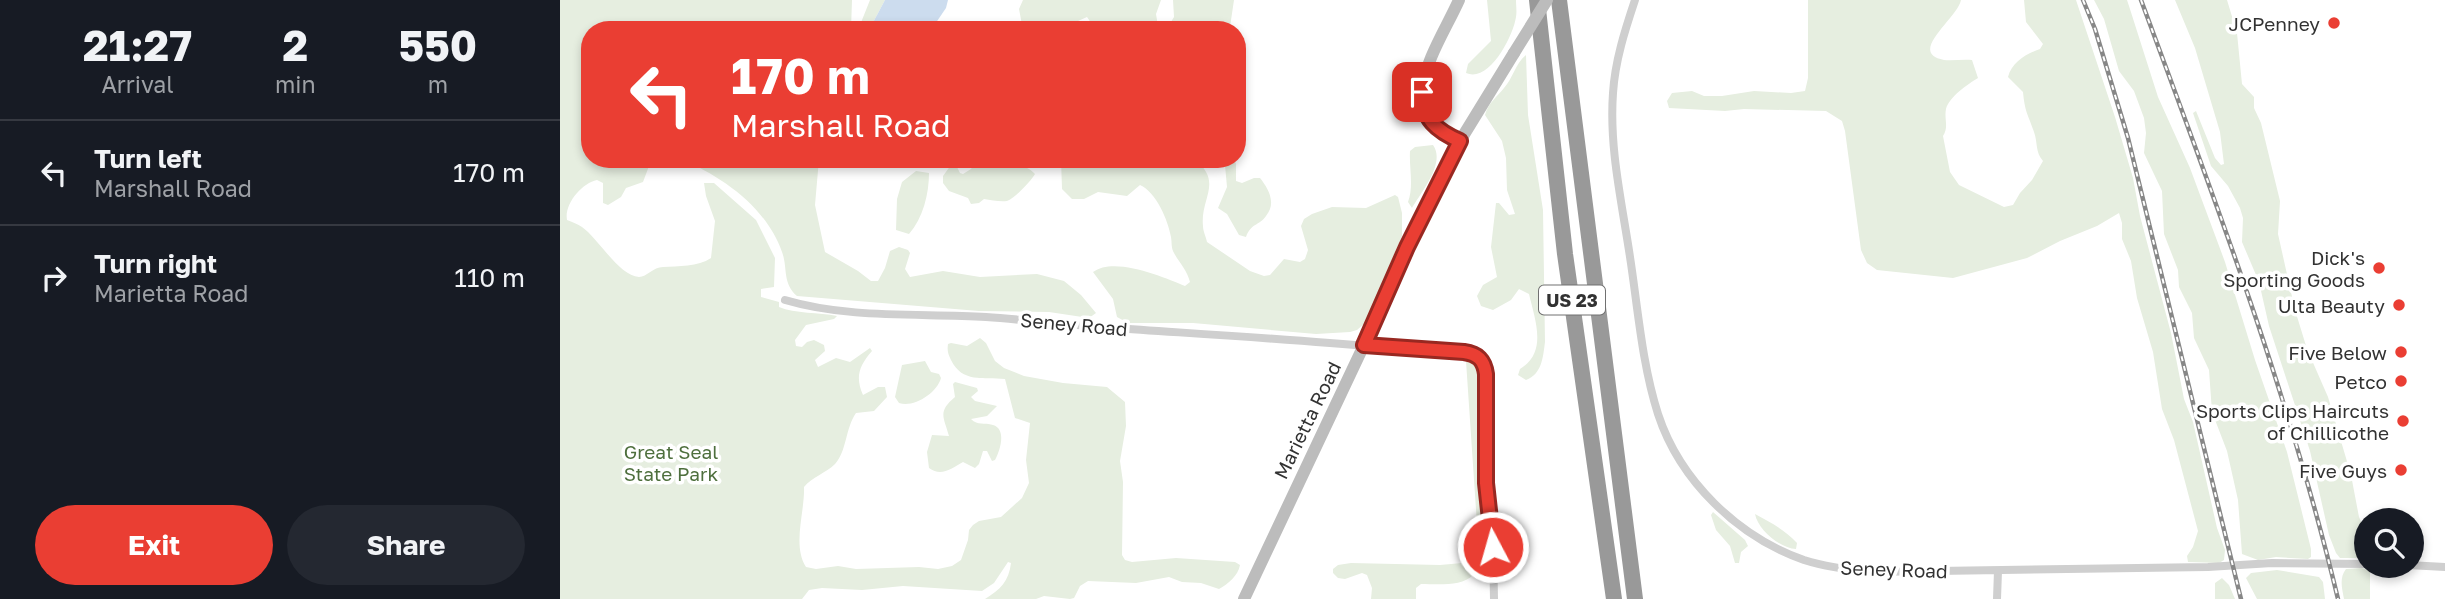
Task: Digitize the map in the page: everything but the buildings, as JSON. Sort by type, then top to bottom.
[{"type":"highway","name":"US 23","points":[[1537,0],[1564,254],[1614,599]]},
{"type":"highway","name":"US 23","points":[[1559,0],[1635,599]]},
{"type":"street","points":[[1459,0],[1427,70],[1422,100],[1432,124],[1446,135],[1460,141]]},
{"type":"street","name":"Marietta Road","points":[[1244,599],[1364,345],[1407,247],[1460,141],[1547,0]]},
{"type":"street","name":"Seney Road","points":[[1635,0],[1624,31],[1613,92],[1616,160],[1648,370],[1659,415],[1682,463],[1703,490],[1741,526],[1775,547],[1807,561],[1872,572],[2208,567],[2272,563],[2354,564]]},
{"type":"street","name":"Seney Road","points":[[785,300],[815,306],[894,314],[985,317],[1476,354],[1483,361],[1486,374],[1486,472],[1493,547],[1494,599]]},
{"type":"street","points":[[2424,566],[2445,567]]},
{"type":"street","points":[[1997,599],[1998,571]]},
{"type":"green space","name":"Great Seal State Park","points":[[560,0],[852,0],[851,21],[581,21],[581,168],[648,168],[643,182],[626,188],[621,197],[608,205],[603,203],[603,183],[597,180],[586,185],[571,201],[567,220],[588,232],[616,264],[631,275],[642,277],[659,267],[694,265],[711,258],[715,221],[704,183],[714,183],[756,220],[775,258],[774,287],[761,289],[761,297],[779,302],[779,307],[785,309],[837,316],[806,325],[795,340],[796,346],[802,347],[814,340],[824,345],[825,351],[815,360],[818,367],[836,358],[850,362],[870,348],[872,351],[864,362],[859,383],[863,395],[878,387],[885,387],[887,397],[874,411],[856,413],[839,459],[804,487],[799,539],[806,567],[938,569],[952,566],[961,560],[969,530],[973,525],[979,521],[1001,517],[1022,498],[1029,483],[1026,460],[1030,423],[1015,418],[1005,379],[967,376],[956,367],[948,352],[948,344],[967,346],[980,338],[986,343],[995,361],[1004,368],[1024,376],[1107,387],[1125,402],[1126,426],[1120,461],[1123,482],[1122,555],[1125,560],[1132,562],[1176,558],[1235,562],[1240,565],[1235,576],[1219,589],[1169,577],[1136,583],[1088,581],[1080,586],[1074,598],[1070,599],[1044,596],[1036,599],[985,599],[1006,580],[1011,563],[1008,562],[994,583],[982,591],[903,586],[862,590],[822,588],[809,590],[802,599],[560,599]]},
{"type":"green space","points":[[870,0],[885,0],[874,21],[862,21]]},
{"type":"green space","points":[[1023,0],[1161,0],[1156,14],[1157,21],[1090,21],[1087,17],[1078,21],[1021,21],[1019,9]]},
{"type":"green space","points":[[1173,0],[1234,0],[1231,21],[1172,21],[1174,17]]},
{"type":"green space","points":[[1487,0],[1516,0],[1514,26],[1505,46],[1491,65],[1475,74],[1466,73],[1468,64],[1491,41]]},
{"type":"green space","points":[[1808,0],[1961,0],[1937,34],[1930,50],[1934,56],[1944,60],[1972,60],[1978,78],[1964,87],[1946,109],[1946,129],[1943,136],[1950,172],[1959,185],[2004,207],[2013,205],[2043,161],[2023,92],[2008,77],[2016,63],[2040,49],[2043,44],[2026,22],[2024,0],[2076,0],[2133,178],[2140,216],[2171,333],[2184,399],[2193,422],[2217,528],[2225,550],[2224,560],[2219,563],[2188,562],[2187,556],[2198,531],[2174,440],[2162,409],[2153,352],[2137,298],[2131,261],[2122,239],[2119,213],[2027,258],[1953,278],[1877,270],[1867,263],[1861,250],[1842,121],[1826,111],[1669,108],[1667,101],[1672,93],[1692,91],[1704,96],[1722,96],[1754,91],[1805,91],[1808,78]]},
{"type":"green space","points":[[2094,0],[2127,0],[2158,97],[2190,168],[2225,262],[2287,452],[2311,549],[2311,557],[2308,559],[2276,557],[2258,560],[2242,554],[2238,500],[2227,451],[2212,412],[2209,370],[2194,338],[2192,313],[2179,287],[2178,270],[2164,234],[2162,191],[2144,153],[2144,118],[2134,91],[2119,71],[2104,19]]},
{"type":"green space","points":[[2175,0],[2227,0],[2237,33],[2242,84],[2254,97],[2254,108],[2261,123],[2280,201],[2278,234],[2295,310],[2307,349],[2328,397],[2351,475],[2357,508],[2354,508],[2354,558],[2340,558],[2329,535],[2310,451],[2269,326],[2259,282],[2242,242],[2243,218],[2240,208],[2228,186],[2211,166],[2193,113],[2196,111],[2215,158],[2221,165],[2224,164],[2220,132],[2195,48]]},
{"type":"green space","points":[[1526,55],[1528,115],[1543,210],[1545,342],[1539,369],[1526,380],[1518,375],[1520,369],[1529,362],[1537,345],[1536,325],[1529,294],[1519,289],[1511,300],[1493,310],[1481,306],[1477,296],[1483,285],[1497,277],[1491,247],[1496,203],[1509,215],[1515,214],[1507,190],[1506,158],[1502,141],[1485,115]]},
{"type":"green space","points":[[1433,145],[1436,152],[1434,169],[1412,208],[1408,202],[1411,183],[1410,151],[1415,147]]},
{"type":"green space","points":[[700,168],[818,168],[815,205],[825,252],[871,281],[878,281],[890,251],[899,247],[910,253],[905,269],[910,277],[943,271],[980,277],[1037,274],[1064,281],[1081,295],[1096,313],[1089,318],[1049,312],[979,311],[797,296],[789,286],[782,252],[765,221],[741,195]]},
{"type":"green space","points":[[949,168],[958,168],[963,174],[971,169],[1026,168],[1035,174],[1007,201],[984,199],[971,204],[968,198],[949,191],[943,183],[943,176]]},
{"type":"green space","points":[[1061,168],[1204,168],[1209,183],[1203,216],[1207,242],[1250,271],[1264,276],[1270,275],[1284,259],[1300,262],[1305,259],[1308,250],[1301,226],[1304,219],[1332,207],[1366,208],[1395,195],[1402,213],[1402,236],[1365,323],[1357,330],[1316,334],[1193,323],[1128,323],[1117,317],[1113,299],[1093,272],[1113,266],[1126,267],[1152,273],[1185,286],[1190,282],[1173,251],[1164,215],[1156,200],[1140,185],[1127,196],[1098,192],[1084,199],[1072,199],[1062,189]]},
{"type":"green space","points":[[1225,168],[1236,168],[1236,181],[1242,183],[1260,178],[1270,196],[1269,211],[1250,229],[1246,237],[1239,235],[1227,214],[1218,208],[1227,187]]},
{"type":"green space","points":[[916,171],[929,173],[928,189],[921,213],[909,234],[896,230],[897,199],[902,182]]},
{"type":"green space","points":[[1472,357],[1478,373],[1477,424],[1487,556],[1468,579],[1448,584],[1421,584],[1416,588],[1416,599],[1371,599],[1372,588],[1367,575],[1362,573],[1345,579],[1338,578],[1333,569],[1338,565],[1351,563],[1440,565],[1473,562],[1479,554],[1466,361],[1466,358]]},
{"type":"green space","points":[[925,361],[931,372],[939,374],[939,384],[930,394],[918,401],[899,403],[895,397],[902,365]]},
{"type":"green space","points":[[955,382],[977,388],[978,391],[971,397],[975,401],[997,406],[987,416],[971,419],[997,427],[1001,435],[1000,446],[995,460],[992,461],[987,451],[983,451],[975,468],[963,462],[946,471],[933,471],[929,468],[927,452],[932,435],[949,436],[943,415],[955,397]]},
{"type":"green space","points":[[1713,512],[1745,540],[1748,546],[1741,552],[1739,563],[1735,563],[1730,546],[1716,530],[1711,515]]},
{"type":"green space","points":[[1755,514],[1787,534],[1797,543],[1796,549],[1771,537],[1760,526]]},
{"type":"green space","points":[[2354,568],[2354,578],[2370,578],[2370,599],[2344,599],[2346,569]]},
{"type":"green space","points":[[2277,570],[2319,577],[2323,582],[2325,599],[2257,599],[2246,578],[2251,573]]},
{"type":"green space","points":[[2222,578],[2229,585],[2235,599],[2215,599],[2215,583]]},
{"type":"water","points":[[885,0],[948,0],[937,21],[874,21]]},
{"type":"railway","points":[[2083,0],[2095,29],[2128,138],[2241,599]]},
{"type":"railway","points":[[2141,0],[2273,371],[2297,447],[2338,599]]},
{"type":"place","name":"JCPenney","points":[[2334,23]]},
{"type":"place","name":"Dick's Sporting Goods","points":[[2379,268]]},
{"type":"place","name":"Ulta Beauty","points":[[2399,305]]},
{"type":"place","name":"Five Below","points":[[2401,352]]},
{"type":"place","name":"Petco","points":[[2401,381]]},
{"type":"place","name":"Sports Clips Haircuts of Chillicothe","points":[[2403,421]]},
{"type":"place","name":"Five Guys","points":[[2401,470]]},
{"type":"route","points":[[1422,92],[1424,109],[1432,124],[1446,135],[1460,141],[1407,247],[1364,345],[1464,352],[1476,354],[1483,361],[1486,374],[1486,483],[1493,547]]}]
